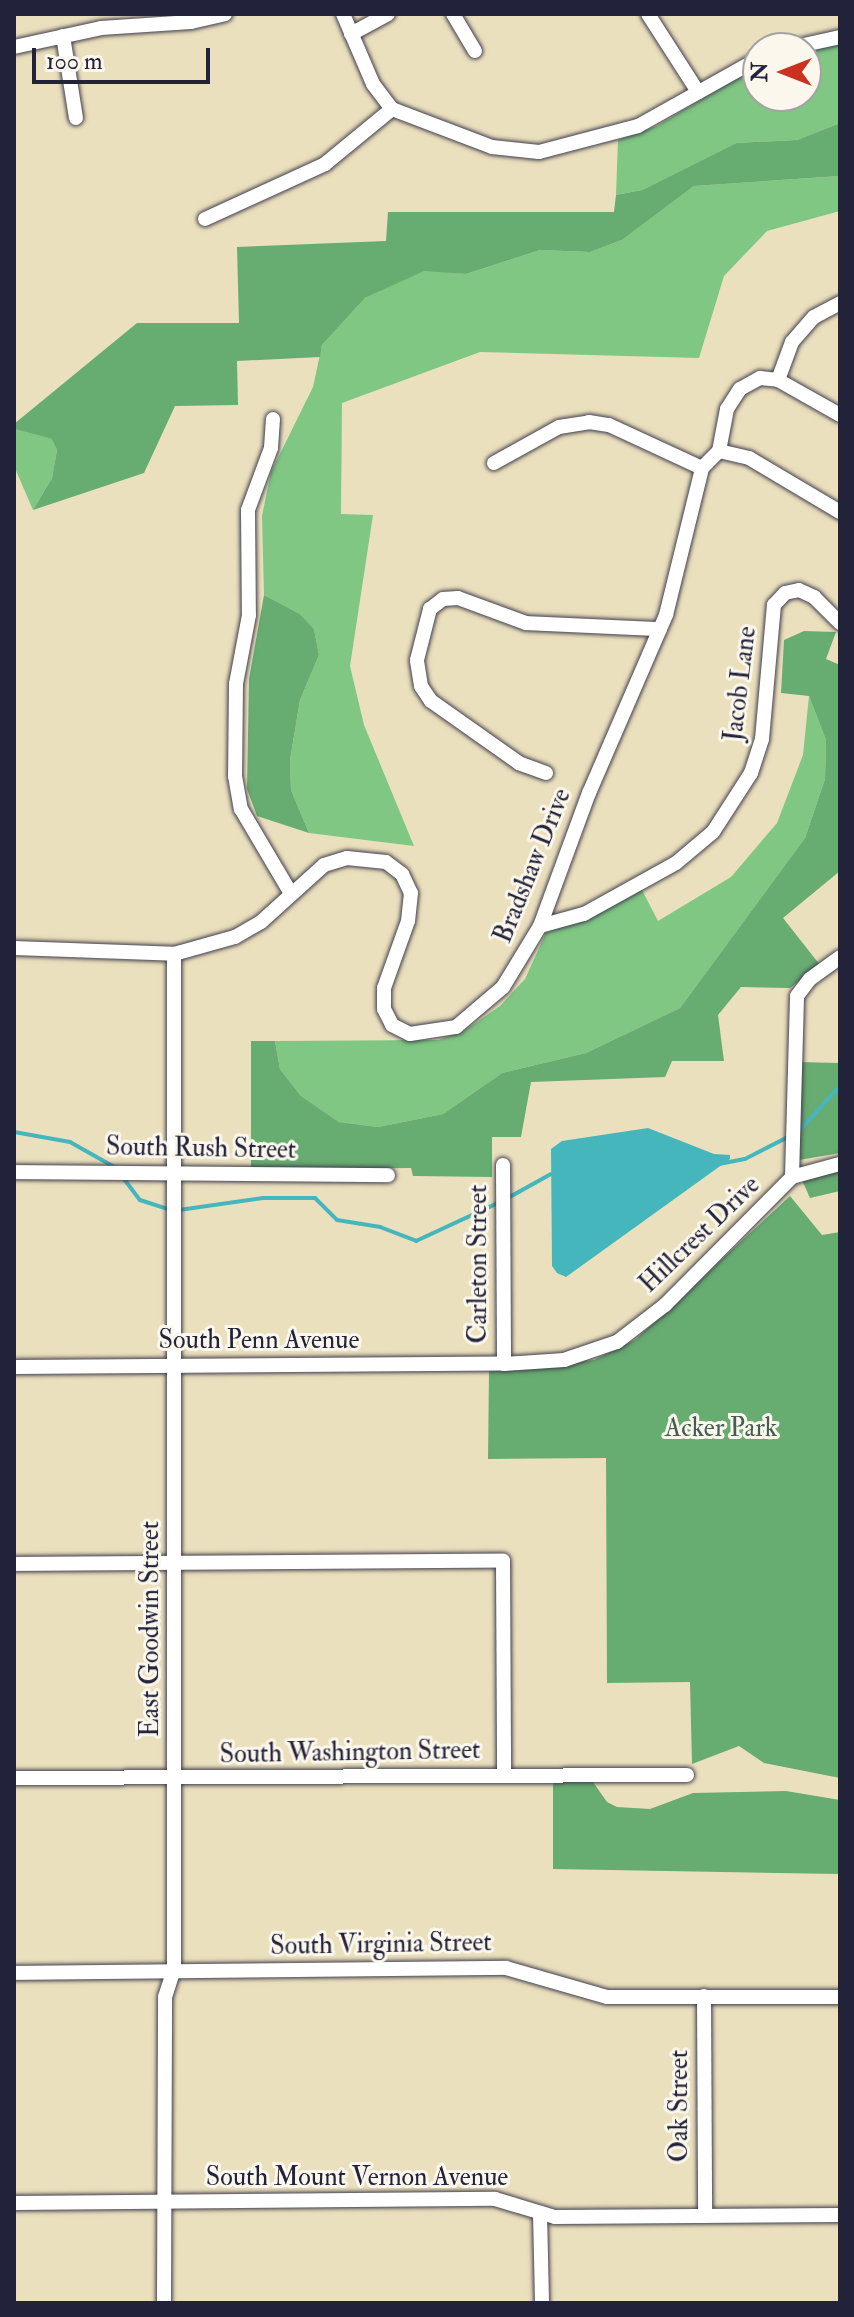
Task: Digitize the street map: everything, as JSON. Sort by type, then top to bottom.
[{"type":"street","points":[[14,47],[63,36],[225,14]]},
{"type":"street","points":[[343,14],[373,84],[392,109],[492,147],[539,152],[638,126],[742,68]]},
{"type":"street","points":[[351,34],[388,14]]},
{"type":"street","points":[[453,14],[475,51]]},
{"type":"street","points":[[648,14],[698,92]]},
{"type":"street","points":[[63,36],[76,118]]},
{"type":"street","points":[[205,219],[325,164],[392,109]]},
{"type":"street","points":[[778,380],[792,342],[814,317],[840,303]]},
{"type":"street","points":[[494,463],[559,427],[589,422],[609,425],[702,468],[719,451],[727,409],[740,389],[760,378],[778,380],[840,415]]},
{"type":"street","points":[[273,419],[271,448],[248,510],[249,615],[236,684],[235,776],[241,809],[290,892]]},
{"type":"street","points":[[719,451],[749,458],[840,512]]},
{"type":"street","name":"Bradshaw Drive","points":[[14,948],[174,954],[235,937],[261,922],[290,892],[324,865],[347,858],[386,862],[402,874],[411,893],[408,921],[384,988],[384,1009],[392,1025],[410,1034],[445,1030],[475,1014],[503,987],[540,926],[589,793],[660,629],[702,468]]},
{"type":"street","name":"Jacob Lane","points":[[540,926],[584,914],[676,863],[713,832],[751,773],[762,739],[774,605],[785,593],[799,590],[814,597],[840,623]]},
{"type":"street","points":[[546,773],[519,763],[431,701],[421,686],[417,660],[430,609],[443,599],[458,598],[526,623],[660,629]]},
{"type":"street","name":"East Goodwin Street","points":[[164,2303],[165,1997],[174,1969],[174,954]]},
{"type":"street","name":"Hillcrest Drive","points":[[504,1364],[564,1360],[617,1342],[665,1305],[792,1177],[797,996],[810,979],[840,957]]},
{"type":"street","points":[[792,1177],[840,1164]]},
{"type":"street","name":"Carleton Street","points":[[503,1165],[504,1364]]},
{"type":"street","name":"South Rush Street","points":[[14,1172],[388,1175]]},
{"type":"street","name":"South Penn Avenue","points":[[14,1367],[504,1364]]},
{"type":"street","points":[[14,1564],[503,1561],[504,1775]]},
{"type":"street","name":"South Washington Street","points":[[14,1778],[687,1775]]},
{"type":"street","name":"South Virginia Street","points":[[14,1973],[506,1968],[607,1997],[840,1997]]},
{"type":"street","name":"Oak Street","points":[[704,1996],[705,2216]]},
{"type":"street","name":"South Mount Vernon Avenue","points":[[14,2203],[495,2199],[540,2213],[840,2215]]},
{"type":"street","points":[[540,2213],[542,2303]]},
{"type":"green space","points":[[840,43],[840,123],[797,140],[736,143],[642,190],[616,195],[618,140],[657,126],[742,76],[742,112],[822,112],[822,47]]},
{"type":"green space","points":[[840,123],[840,176],[694,186],[622,240],[590,252],[540,250],[466,274],[424,271],[365,298],[322,345],[320,357],[237,361],[238,405],[175,406],[144,473],[33,510],[52,478],[57,450],[52,439],[14,429],[14,424],[137,323],[239,323],[237,247],[386,241],[388,212],[614,212],[616,195],[642,190],[736,143],[797,140]]},
{"type":"green space","points":[[840,176],[840,211],[767,231],[724,276],[699,358],[480,352],[342,403],[341,514],[373,515],[350,666],[364,725],[414,846],[309,833],[291,790],[290,760],[300,700],[319,655],[314,629],[300,614],[264,595],[262,516],[271,472],[313,387],[322,345],[365,298],[424,270],[466,274],[540,250],[590,252],[622,240],[694,186]]},
{"type":"green space","points":[[14,429],[53,439],[57,450],[52,478],[33,510],[14,466]]},
{"type":"green space","points":[[264,595],[300,614],[314,629],[319,655],[300,700],[290,760],[291,790],[309,833],[257,816],[247,789],[249,679]]},
{"type":"green space","points":[[804,631],[836,632],[826,659],[840,665],[840,871],[783,918],[820,965],[790,988],[741,987],[718,1015],[724,1061],[672,1061],[665,1077],[531,1082],[521,1137],[492,1137],[492,1177],[413,1176],[411,1168],[251,1170],[251,1041],[275,1041],[280,1069],[301,1096],[339,1122],[378,1127],[443,1114],[502,1073],[586,1053],[680,1008],[805,838],[825,779],[826,740],[809,696],[781,693],[784,640]]},
{"type":"green space","points":[[809,696],[826,740],[825,779],[805,838],[680,1008],[586,1053],[502,1073],[443,1114],[378,1127],[339,1122],[301,1096],[280,1069],[275,1041],[438,1040],[464,1031],[500,1006],[525,979],[546,933],[641,888],[658,921],[731,877],[777,823],[803,755]]},
{"type":"green space","points":[[797,1062],[840,1063],[840,1153],[799,1160]]},
{"type":"green space","points":[[840,1170],[840,1191],[810,1198],[801,1178]]},
{"type":"green space","name":"Acker Park","points":[[790,1196],[822,1235],[840,1232],[840,1778],[764,1763],[739,1746],[692,1764],[690,1682],[607,1683],[606,1458],[488,1459],[489,1371],[594,1360],[635,1340]]},
{"type":"green space","points":[[553,1780],[593,1782],[607,1802],[617,1807],[650,1809],[693,1793],[786,1791],[840,1800],[840,1874],[553,1869]]},
{"type":"water","points":[[648,1128],[714,1154],[730,1155],[730,1159],[566,1277],[557,1273],[552,1266],[551,1149],[562,1141]]},
{"type":"waterway","points":[[799,1131],[840,1086]]},
{"type":"waterway","points":[[14,1132],[70,1142],[116,1168]]},
{"type":"waterway","points":[[719,1164],[745,1159],[788,1137]]},
{"type":"waterway","points":[[506,1199],[551,1174]]},
{"type":"waterway","points":[[121,1175],[140,1200],[170,1210]]},
{"type":"waterway","points":[[179,1210],[263,1198],[315,1198],[337,1220],[380,1227],[416,1241],[498,1203]]}]
